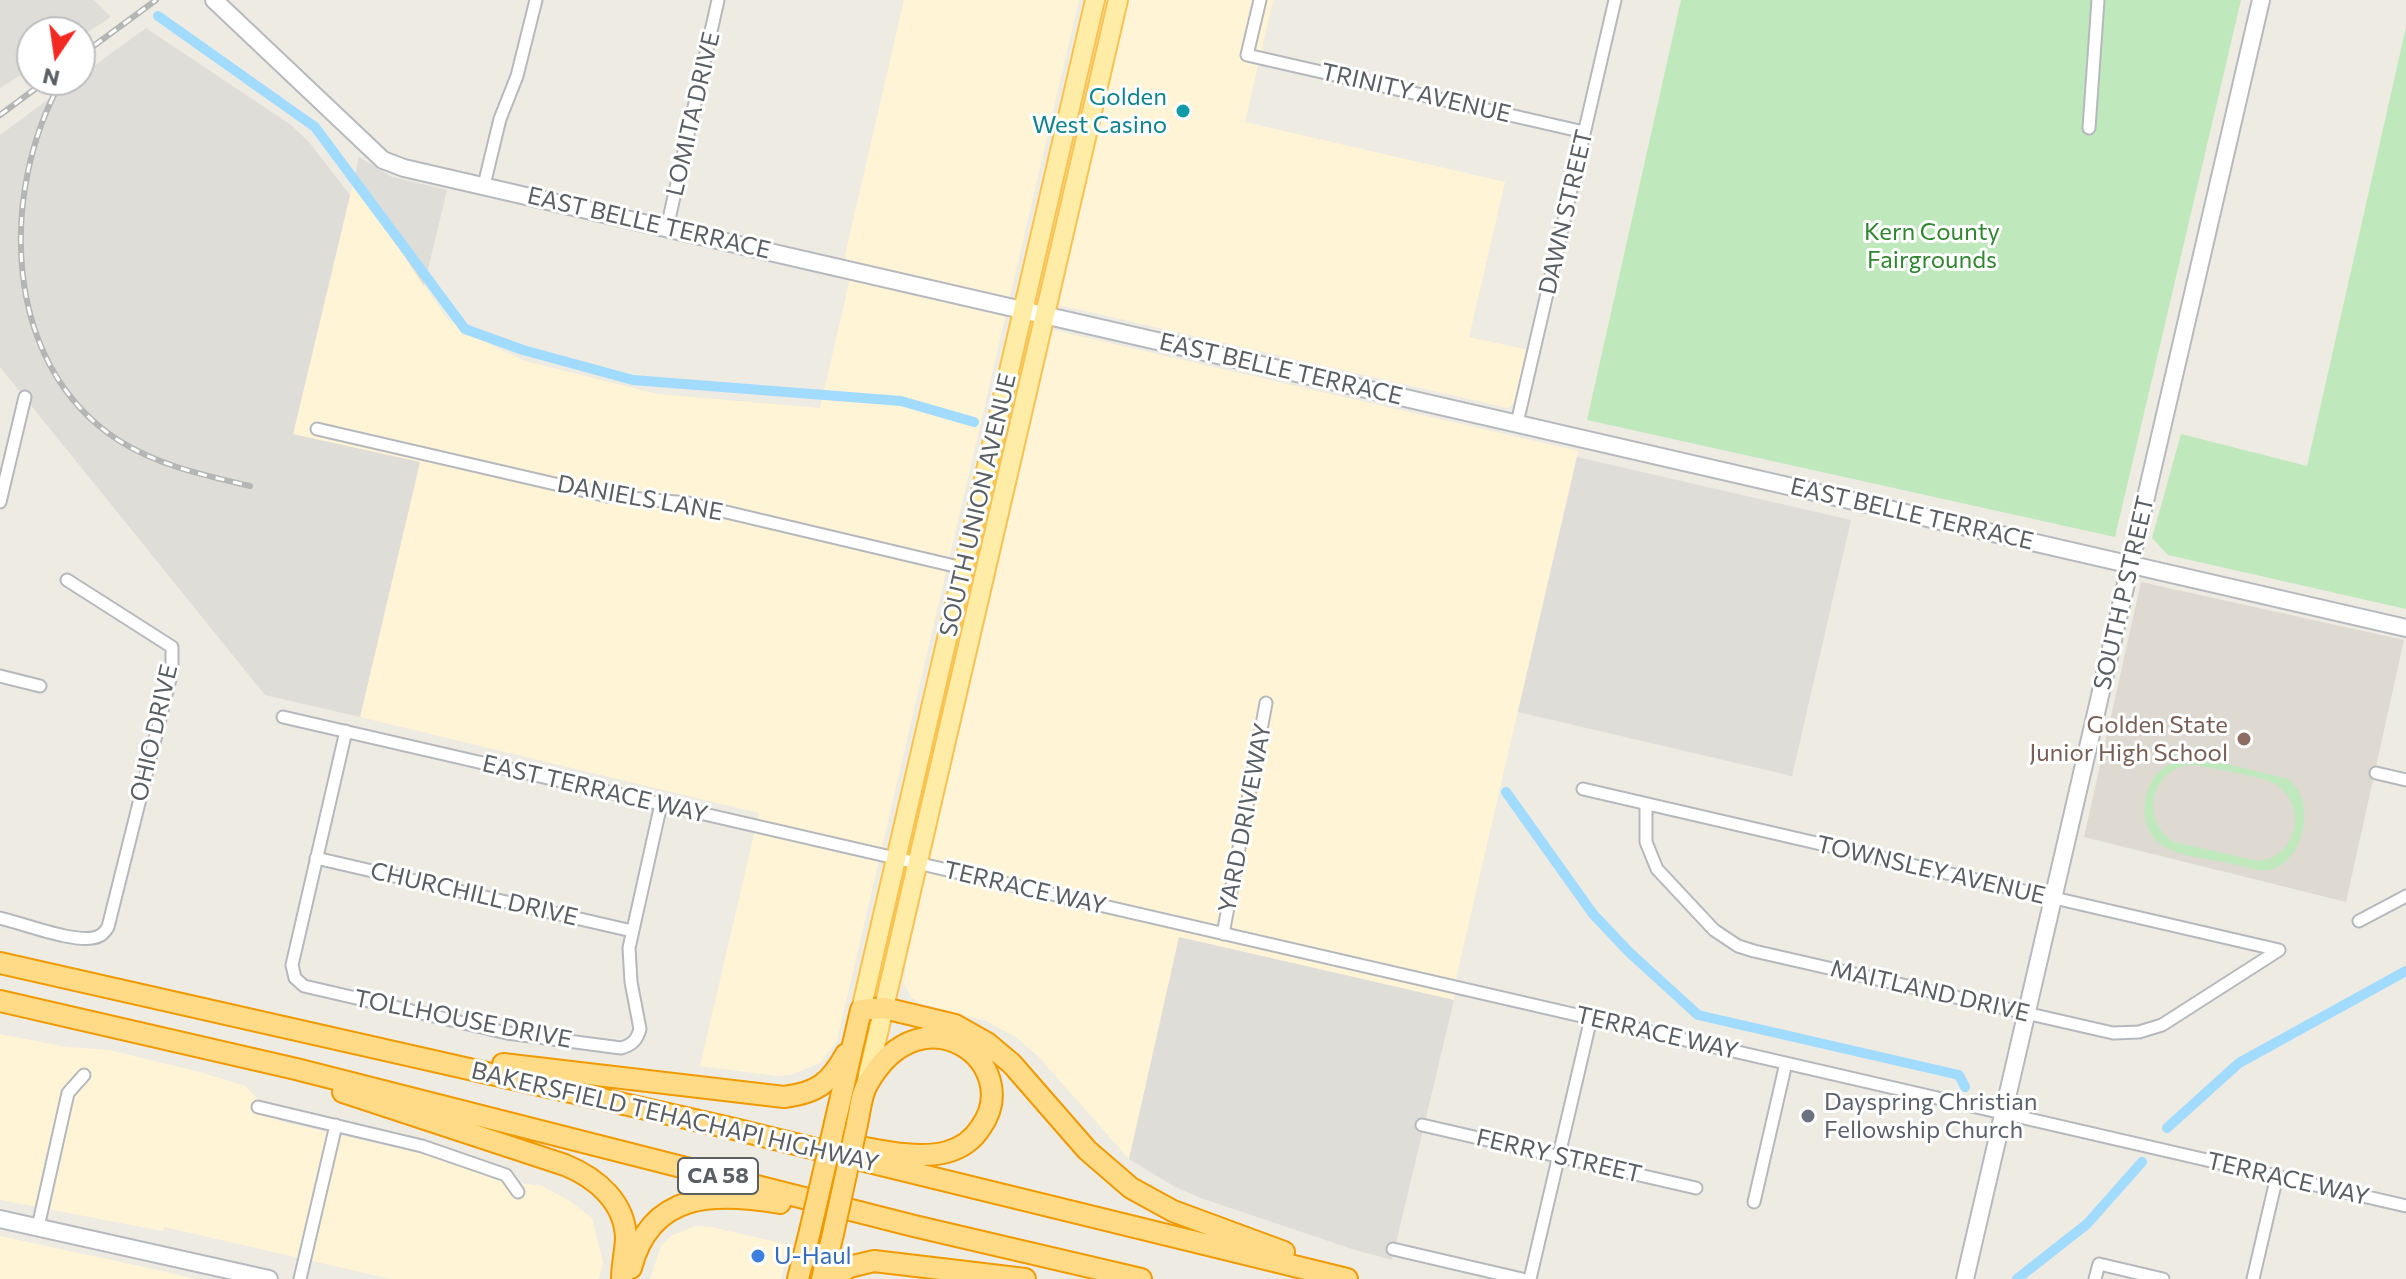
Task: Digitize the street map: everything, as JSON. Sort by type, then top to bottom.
[{"type":"highway","name":"BAKERSFIELD TEHACHAPI HIGHWAY","points":[[0,963],[730,1128],[1347,1279]]},
{"type":"highway","name":"BAKERSFIELD TEHACHAPI HIGHWAY","points":[[0,1001],[296,1069],[914,1226],[1141,1279]]},
{"type":"highway","points":[[798,1279],[861,1010],[884,1008],[955,1025],[987,1043],[1012,1064],[1108,1170],[1152,1200],[1196,1220],[1361,1279]]},
{"type":"highway","points":[[322,1036],[532,1069],[784,1097],[803,1095],[820,1087],[839,1067],[854,1040]]},
{"type":"highway","points":[[730,1128],[871,1148],[932,1154],[950,1151],[972,1139],[988,1115],[992,1095],[987,1074],[974,1055],[956,1041],[934,1037],[901,1044],[885,1059],[866,1085],[857,1124],[833,1234],[822,1279]]},
{"type":"highway","points":[[296,1069],[350,1096],[565,1165],[596,1181],[615,1203],[624,1224],[625,1279]]},
{"type":"highway","points":[[625,1279],[650,1227],[679,1205],[704,1197],[763,1200],[914,1226]]},
{"type":"highway","points":[[832,1279],[849,1267],[874,1261],[1025,1279]]},
{"type":"main road","name":"SOUTH UNION AVENUE","points":[[866,1085],[884,1008],[907,861],[963,568],[1095,0]]},
{"type":"main road","name":"SOUTH UNION AVENUE","points":[[861,1010],[960,680],[1118,0]]},
{"type":"main road","points":[[960,680],[956,653],[970,583],[963,568]]},
{"type":"street","name":"EAST BELLE TERRACE","points":[[214,0],[383,160],[404,168],[2406,628]]},
{"type":"street","points":[[484,185],[500,119],[524,52],[536,0]]},
{"type":"street","name":"LOMITA DRIVE","points":[[667,228],[718,0]]},
{"type":"street","name":"TRINITY AVENUE","points":[[1260,0],[1247,55],[1584,132]]},
{"type":"street","points":[[1601,0],[1615,2]]},
{"type":"street","points":[[2089,128],[2098,0]]},
{"type":"street","name":"SOUTH P STREET","points":[[1965,1279],[2261,0]]},
{"type":"street","name":"DAWN STREET","points":[[1517,423],[1615,2]]},
{"type":"street","points":[[0,502],[25,397]]},
{"type":"street","name":"DANIELS LANE","points":[[317,429],[607,496],[688,503],[963,568]]},
{"type":"street","name":"OHIO DRIVE","points":[[0,918],[83,939],[99,937],[108,927],[172,671],[172,647],[67,580]]},
{"type":"street","points":[[0,676],[40,686]]},
{"type":"street","name":"YARD DRIVEWAY","points":[[1223,934],[1266,703]]},
{"type":"street","name":"EAST TERRACE WAY","points":[[283,717],[907,861]]},
{"type":"street","points":[[316,858],[346,731]]},
{"type":"street","points":[[2376,773],[2406,780]]},
{"type":"street","name":"TOWNSLEY AVENUE","points":[[1583,789],[2279,950]]},
{"type":"street","points":[[632,931],[661,804]]},
{"type":"street","name":"MAITLAND DRIVE","points":[[1646,804],[1646,842],[1657,869],[1714,930],[1725,939],[1754,951],[2113,1033],[2139,1032],[2171,1020],[2279,950]]},
{"type":"street","name":"CHURCHILL DRIVE","points":[[316,858],[632,931]]},
{"type":"street","name":"TOLLHOUSE DRIVE","points":[[316,858],[292,965],[295,978],[304,986],[523,1036],[621,1048],[634,1042],[640,1029],[629,964],[632,931]]},
{"type":"street","name":"TERRACE WAY","points":[[907,861],[2406,1206]]},
{"type":"street","points":[[2359,921],[2406,896]]},
{"type":"street","points":[[1530,1279],[1591,1018]]},
{"type":"street","points":[[1754,1202],[1786,1063]]},
{"type":"street","points":[[38,1227],[68,1093],[84,1075]]},
{"type":"street","points":[[258,1107],[422,1146],[506,1175],[518,1192]]},
{"type":"street","points":[[300,1279],[336,1125]]},
{"type":"street","name":"FERRY STREET","points":[[1422,1125],[1696,1188]]},
{"type":"street","points":[[2253,1279],[2277,1176]]},
{"type":"street","points":[[0,1219],[269,1279]]},
{"type":"street","points":[[1393,1249],[1522,1279]]},
{"type":"street","points":[[2095,1279],[2099,1264],[2163,1279]]},
{"type":"shaded area","points":[[0,0],[94,0],[111,17],[96,27],[96,16],[16,16],[16,78],[0,88]]},
{"type":"shaded area","points":[[904,0],[1079,0],[837,1041],[820,1063],[791,1075],[700,1066],[759,813],[360,717],[420,462],[293,435],[354,180],[447,319],[493,346],[525,361],[657,394],[820,408],[849,283],[845,255]]},
{"type":"shaded area","points":[[1127,0],[1273,0],[1245,122],[1505,182],[1469,337],[1528,350],[1515,402],[1508,408],[1059,305]]},
{"type":"shaded area","points":[[146,28],[291,125],[309,142],[350,195],[293,434],[420,462],[360,717],[265,695],[0,367],[0,135],[52,96],[96,96],[96,64]]},
{"type":"shaded area","points":[[359,157],[392,177],[447,190],[424,286],[354,180]]},
{"type":"shaded area","points":[[1053,330],[1578,451],[1457,974],[1454,1000],[1180,937],[1129,1159],[1038,1056],[1017,1038],[986,1021],[920,1003],[912,998],[904,985],[906,962]]},
{"type":"shaded area","points":[[1577,457],[1851,520],[1792,776],[1518,712]]},
{"type":"shaded area","name":"Golden State Junior High School","points":[[2141,582],[2404,640],[2346,902],[2084,837]]},
{"type":"shaded area","points":[[1179,937],[1454,1000],[1392,1260],[1201,1198],[1175,1187],[1129,1159]]},
{"type":"shaded area","points":[[0,1034],[67,1047],[109,1050],[200,1072],[245,1086],[279,1121],[435,1157],[502,1181],[542,1186],[570,1201],[592,1218],[603,1262],[599,1279],[391,1279],[164,1227],[163,1231],[0,1200]]},
{"type":"shaded area","points":[[695,1226],[789,1245],[781,1279],[650,1279],[661,1246],[671,1236]]},
{"type":"shaded area","points":[[0,1236],[153,1269],[195,1279],[0,1279]]},
{"type":"green space","name":"Kern County Fairgrounds","points":[[1681,0],[2241,0],[2115,537],[1587,420]]},
{"type":"green space","points":[[2406,27],[2406,609],[2168,555],[2152,538],[2181,434],[2307,466]]},
{"type":"green space","points":[[1028,325],[1031,326],[1008,441],[974,581],[972,565]]},
{"type":"green space","points":[[2165,749],[2288,779],[2303,801],[2304,815],[2302,835],[2290,857],[2276,868],[2258,870],[2182,854],[2159,843],[2147,825],[2145,805],[2146,794],[2156,775],[2175,760],[2163,757]],"holes":[[[2196,765],[2261,779],[2277,785],[2287,794],[2293,806],[2294,830],[2282,851],[2258,861],[2174,842],[2163,832],[2153,807],[2160,783],[2169,773]]]},
{"type":"waterway","points":[[158,16],[315,127],[465,329],[523,350],[633,380],[901,401],[974,422]]},
{"type":"waterway","points":[[1506,792],[1593,914],[1629,952],[1698,1015],[1959,1075],[1965,1087]]},
{"type":"waterway","points":[[2167,1128],[2239,1063],[2406,971]]},
{"type":"waterway","points":[[2017,1279],[2087,1224],[2142,1162]]},
{"type":"railway","points":[[96,44],[156,0]]},
{"type":"railway","points":[[0,115],[26,96]]},
{"type":"railway","points":[[55,96],[42,124],[28,171],[21,222],[22,272],[32,321],[51,367],[79,407],[118,440],[166,463],[250,486]]},
{"type":"place","name":"Golden West Casino","points":[[1183,111]]},
{"type":"place","name":"Golden State Junior High School","points":[[2244,739]]},
{"type":"place","name":"Dayspring Christian Fellowship Church","points":[[1808,1116]]},
{"type":"place","name":"U-Haul","points":[[758,1256]]}]
